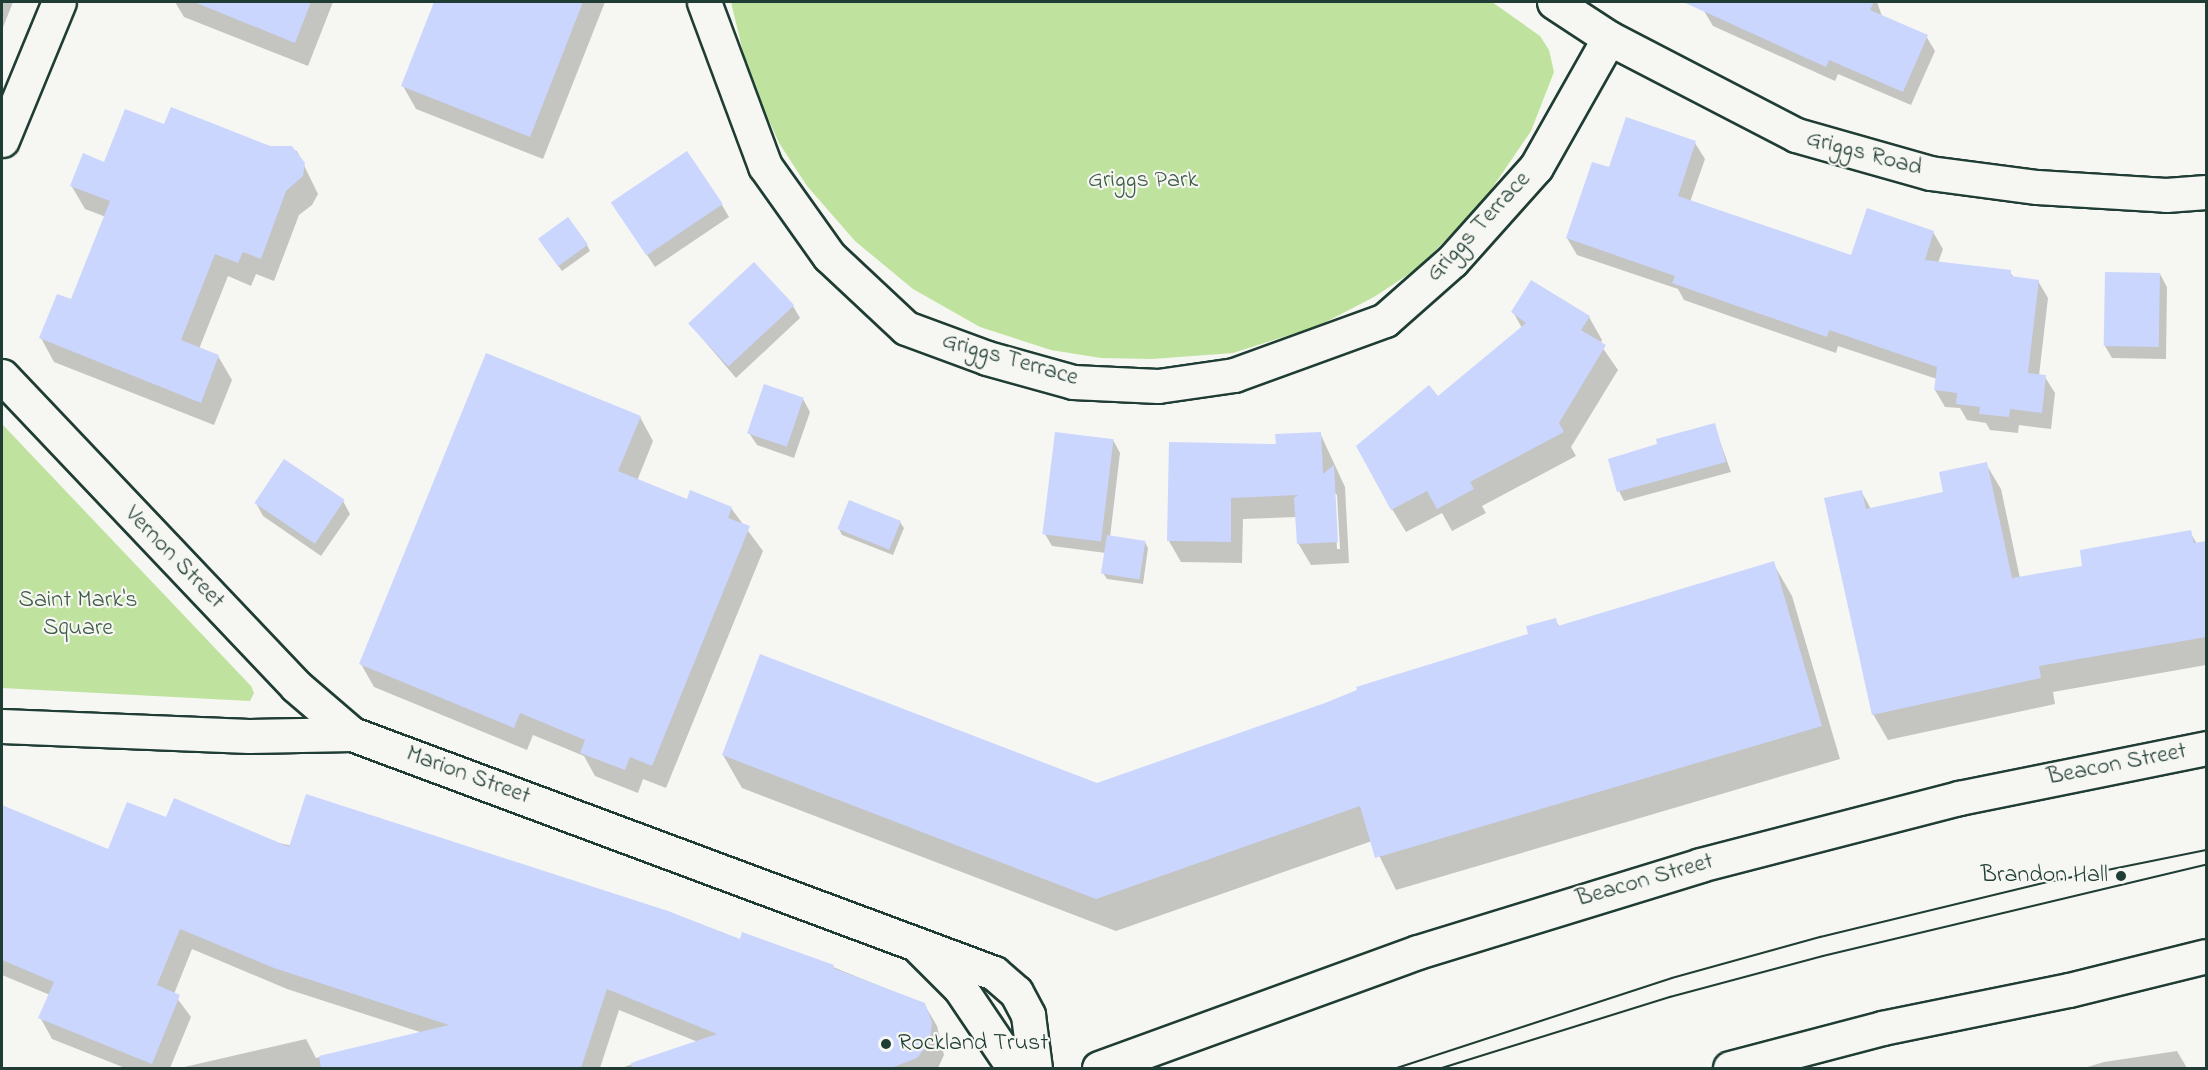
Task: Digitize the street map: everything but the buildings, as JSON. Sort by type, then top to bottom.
[{"type":"street","points":[[2,140],[58,2]]},
{"type":"street","name":"Griggs Terrace","points":[[704,2],[765,166],[829,256],[906,328],[987,358],[1073,382],[1158,386],[1234,375],[1385,320],[1452,261],[1536,167],[1609,38]]},
{"type":"street","name":"Griggs Road","points":[[1554,2],[1609,38],[1796,135],[1930,173],[2037,187],[2166,195],[2206,192]]},
{"type":"street","name":"Vernon Street","points":[[2,376],[296,686],[352,734]]},
{"type":"street","name":"Marion Street","points":[[2,726],[249,736],[352,734],[994,973],[1016,992],[1028,1015],[1035,1068]]},
{"type":"street","name":"Beacon Street","points":[[1099,1068],[1407,956],[1700,865],[1959,798],[2206,748]]},
{"type":"street","name":"Marion Street","points":[[912,941],[960,988],[1014,1068]]},
{"type":"street","points":[[1730,1068],[1882,1028],[2069,990],[2206,956]]},
{"type":"green space","name":"Griggs Park","points":[[731,2],[1492,2],[1540,36],[1549,50],[1554,72],[1531,131],[1482,203],[1418,268],[1374,297],[1318,326],[1233,353],[1152,359],[1101,358],[1051,350],[980,327],[913,289],[855,241],[807,186],[779,143],[748,73]]},
{"type":"green space","name":"Saint Mark's Square","points":[[2,424],[251,686],[254,693],[250,701],[2,688]]},
{"type":"tram line","points":[[1397,1068],[1672,978],[1820,937],[2048,882],[2206,850]]},
{"type":"tram line","points":[[1442,1068],[1670,997],[1823,956],[2206,865]]},
{"type":"place","name":"Brandon Hall","points":[[2121,876]]},
{"type":"place","name":"Rockland Trust","points":[[886,1044]]}]
